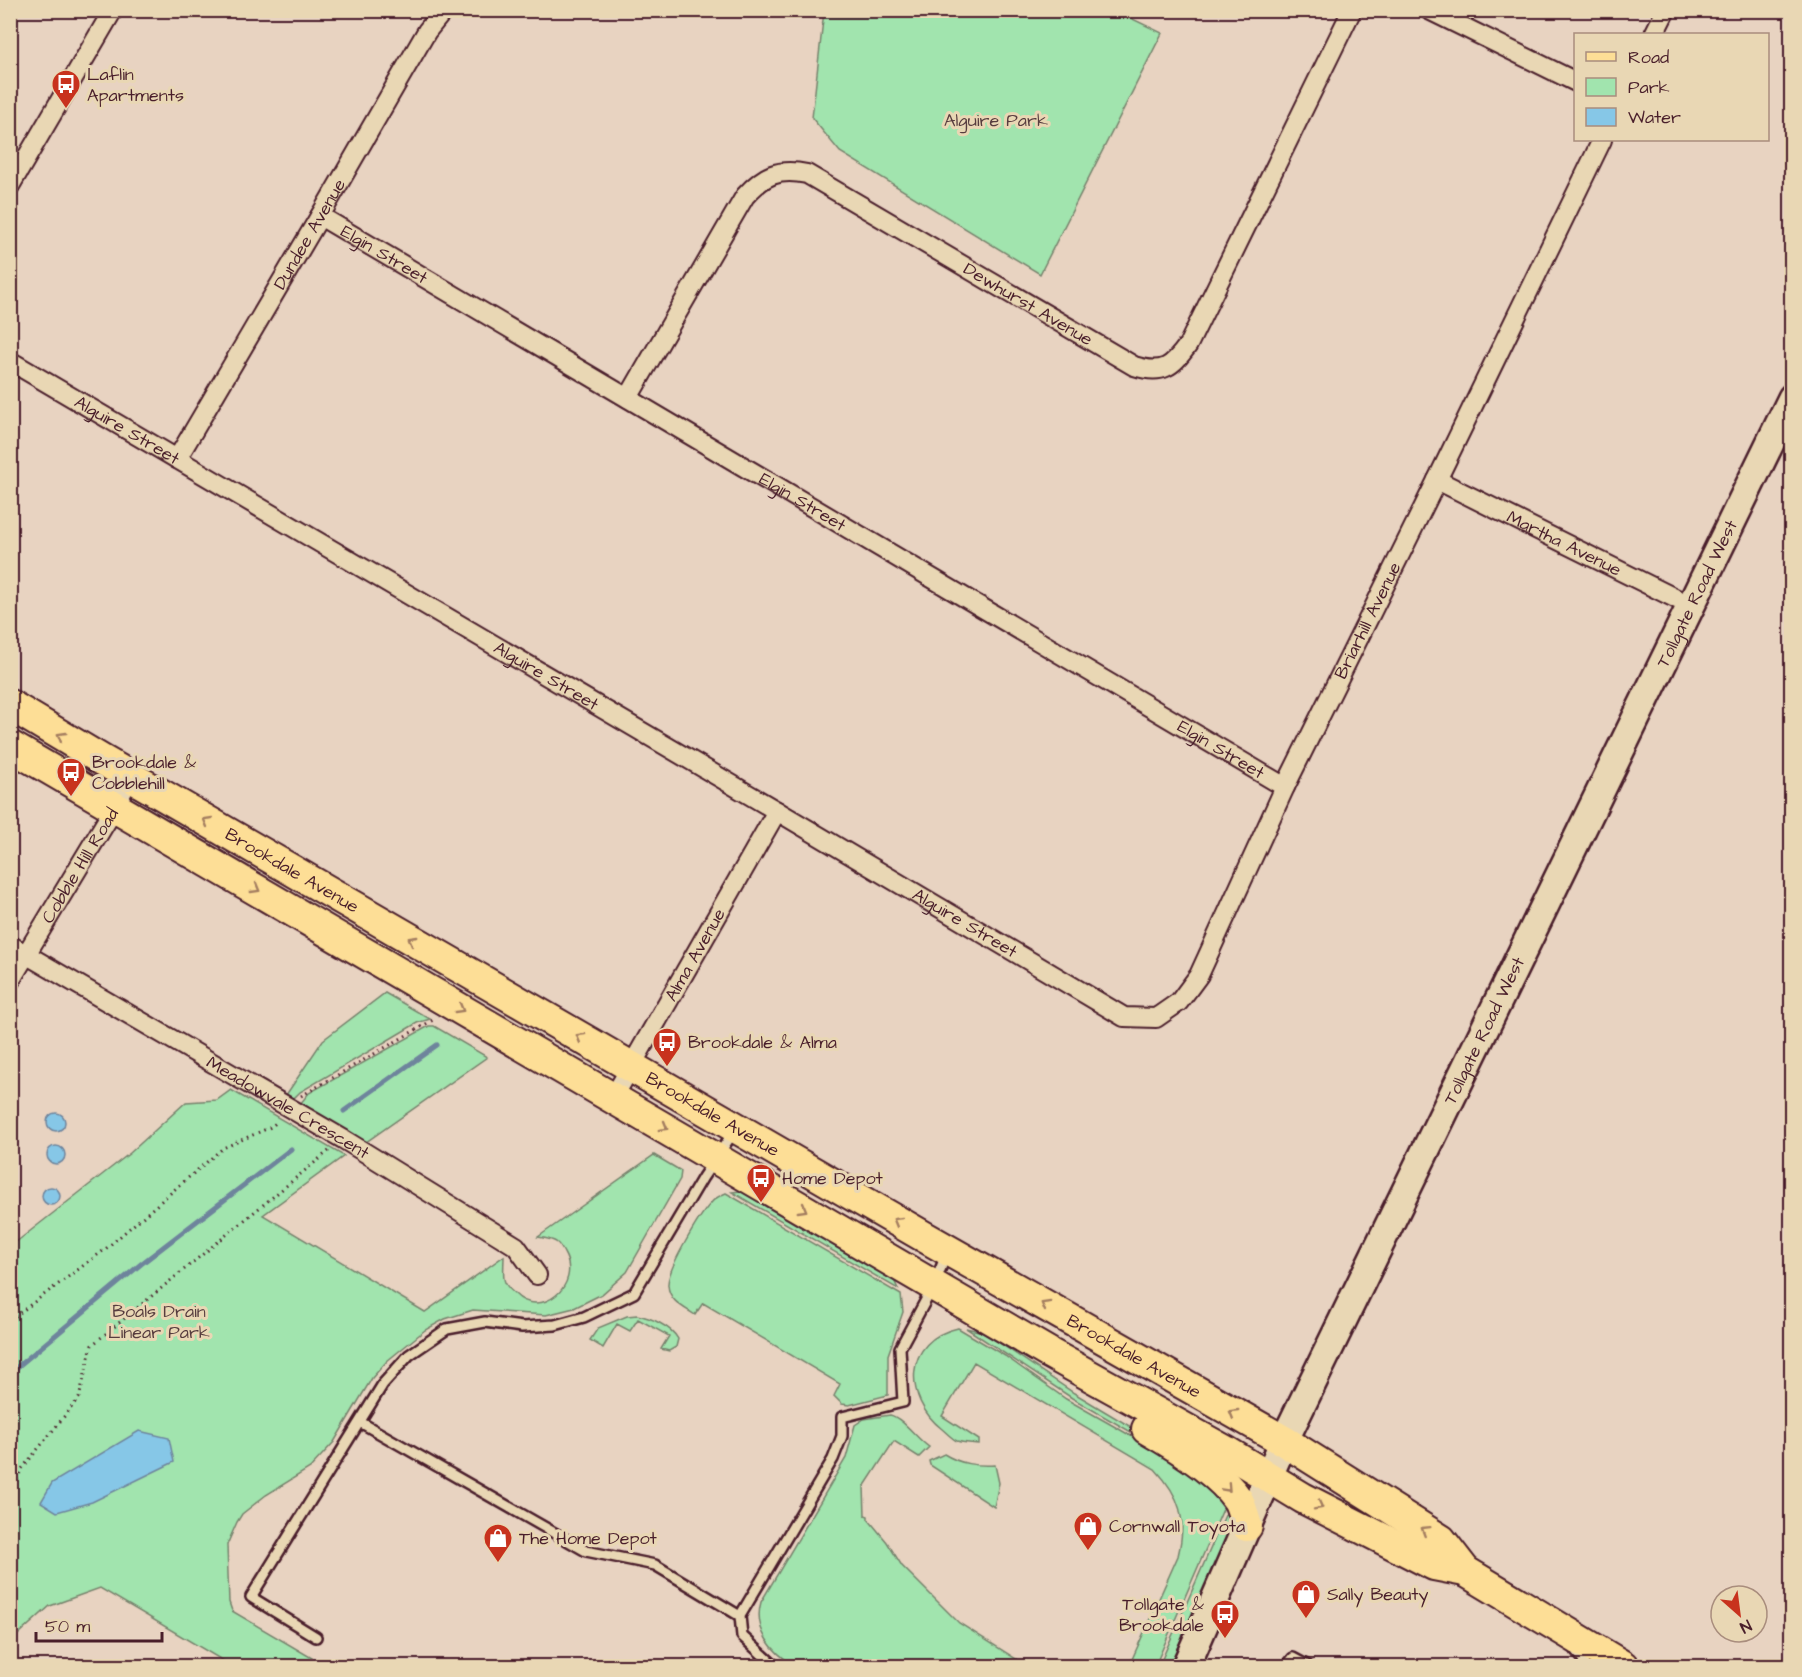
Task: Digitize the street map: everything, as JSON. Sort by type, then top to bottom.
[{"type":"main road","name":"Brookdale Avenue","points":[[10,705],[736,1128],[1284,1441],[1441,1540],[1465,1571]]},
{"type":"main road","name":"Brookdale Avenue","points":[[10,746],[1049,1353],[1269,1476],[1304,1498],[1434,1565],[1465,1571],[1623,1666]]},
{"type":"main road","points":[[1049,1353],[1074,1388],[1165,1439],[1213,1473],[1238,1501],[1247,1526]]},
{"type":"street","points":[[10,186],[113,10]]},
{"type":"street","name":"Dundee Avenue","points":[[177,459],[427,31],[444,10]]},
{"type":"street","name":"Dewhurst Avenue","points":[[628,398],[745,196],[759,181],[778,172],[807,174],[1134,366],[1158,370],[1174,364],[1193,334],[1352,10]]},
{"type":"street","points":[[1429,10],[1574,82]]},
{"type":"street","points":[[1654,33],[1666,10]]},
{"type":"street","name":"Briarhill Avenue","points":[[1083,993],[1124,1017],[1156,1018],[1179,1002],[1199,975],[1284,787],[1437,480],[1602,141]]},
{"type":"street","name":"Elgin Street","points":[[320,216],[1284,787]]},
{"type":"street","name":"Alguire Street","points":[[10,361],[777,810],[1083,993]]},
{"type":"street","name":"Tollgate Road West","points":[[1186,1666],[1284,1441],[1791,398]]},
{"type":"street","name":"Martha Avenue","points":[[1437,480],[1691,606]]},
{"type":"street","name":"Cobble Hill Road","points":[[27,954],[130,776]]},
{"type":"street","name":"Alma Avenue","points":[[613,1098],[777,810]]},
{"type":"street","name":"Meadowvale Crescent","points":[[10,945],[343,1139],[516,1246],[537,1275]]},
{"type":"street","points":[[10,981],[27,954]]},
{"type":"lane","points":[[316,1636],[251,1597],[382,1384],[409,1355],[447,1329],[484,1322],[522,1327],[555,1325],[584,1317],[634,1293],[736,1128]]},
{"type":"lane","points":[[775,1666],[742,1636],[740,1616],[833,1459],[842,1436],[842,1417],[903,1402],[900,1348],[934,1285],[948,1250]]},
{"type":"lane","points":[[360,1422],[586,1551],[655,1565],[740,1616]]},
{"type":"lane","points":[[1550,1622],[1583,1659],[1584,1666]]},
{"type":"lane","points":[[1287,1666],[1293,1658],[1308,1666]]},
{"type":"path","points":[[10,1496],[21,1470],[80,1398],[92,1345],[343,1139]]},
{"type":"green space","name":"Alguire Park","points":[[824,11],[1116,11],[1162,33],[1040,274],[840,152],[812,118]]},
{"type":"green space","points":[[385,993],[430,1019],[417,1023],[300,1092],[293,1099],[286,1095],[323,1040]]},
{"type":"green space","points":[[429,1026],[434,1026],[487,1057],[366,1142],[300,1104],[309,1093]]},
{"type":"green space","name":"Boals Drain Linear Park","points":[[231,1090],[344,1156],[263,1215],[425,1312],[504,1256],[504,1279],[510,1289],[525,1301],[536,1303],[546,1301],[563,1287],[568,1277],[568,1265],[557,1243],[538,1237],[654,1155],[681,1171],[680,1179],[627,1272],[602,1294],[574,1308],[546,1315],[473,1310],[445,1319],[425,1330],[387,1361],[372,1378],[334,1442],[310,1468],[266,1495],[242,1514],[227,1545],[229,1602],[232,1611],[312,1658],[309,1663],[316,1666],[232,1666],[100,1588],[50,1606],[11,1641],[11,1246],[130,1153],[186,1102],[217,1100]]},
{"type":"green space","points":[[741,1191],[894,1280],[898,1289],[732,1192]]},
{"type":"green space","points":[[726,1193],[901,1295],[903,1312],[888,1355],[888,1395],[849,1405],[842,1404],[834,1396],[840,1384],[703,1303],[695,1315],[674,1299],[668,1285],[678,1255],[706,1209],[714,1200]]},
{"type":"green space","points":[[637,1315],[654,1320],[671,1330],[678,1339],[676,1347],[669,1351],[661,1349],[669,1336],[638,1319],[630,1331],[617,1324],[603,1348],[590,1340],[598,1328],[627,1316]]},
{"type":"green space","points":[[958,1328],[1005,1356],[1066,1399],[1140,1441],[1227,1500],[1155,1666],[1129,1666],[1178,1556],[1182,1520],[1171,1489],[1155,1469],[974,1362],[942,1416],[979,1440],[979,1444],[959,1442],[953,1438],[929,1416],[920,1402],[915,1387],[915,1371],[918,1357],[927,1344],[940,1335]]},
{"type":"green space","points":[[966,1328],[983,1332],[1074,1393],[1163,1446],[1157,1447],[1072,1398]]},
{"type":"green space","points":[[890,1415],[900,1420],[929,1447],[919,1457],[894,1441],[864,1487],[865,1515],[887,1542],[902,1566],[959,1623],[1027,1666],[795,1666],[779,1654],[766,1639],[760,1622],[761,1602],[846,1458],[855,1425],[864,1419]]},
{"type":"green space","points":[[944,1454],[968,1464],[995,1465],[999,1483],[994,1507],[930,1465],[929,1461]]},
{"type":"green space","points":[[1230,1504],[1233,1519],[1224,1556],[1219,1557],[1169,1666],[1159,1666]]},
{"type":"water","points":[[56,1113],[64,1118],[65,1122],[60,1130],[56,1131],[48,1126],[47,1122],[52,1114]]},
{"type":"water","points":[[56,1146],[62,1149],[65,1155],[62,1161],[56,1164],[50,1161],[47,1155],[50,1149]]},
{"type":"water","points":[[51,1187],[59,1192],[60,1196],[55,1204],[51,1205],[43,1200],[42,1196],[47,1188]]},
{"type":"water","points":[[139,1431],[169,1438],[174,1462],[92,1502],[57,1512],[41,1502],[52,1483]]},
{"type":"waterway","points":[[344,1111],[437,1045]]},
{"type":"waterway","points":[[10,1373],[141,1264],[291,1149]]},
{"type":"place","name":"Laflin Apartments","points":[[66,110]]},
{"type":"place","name":"Brookdale & Cobblehill","points":[[71,798]]},
{"type":"place","name":"Brookdale & Alma","points":[[667,1068]]},
{"type":"place","name":"Home Depot","points":[[761,1204]]},
{"type":"place","name":"Cornwall Toyota","points":[[1088,1552]]},
{"type":"place","name":"The Home Depot","points":[[498,1564]]},
{"type":"place","name":"Sally Beauty","points":[[1306,1620]]},
{"type":"place","name":"Tollgate & Brookdale","points":[[1225,1640]]}]
